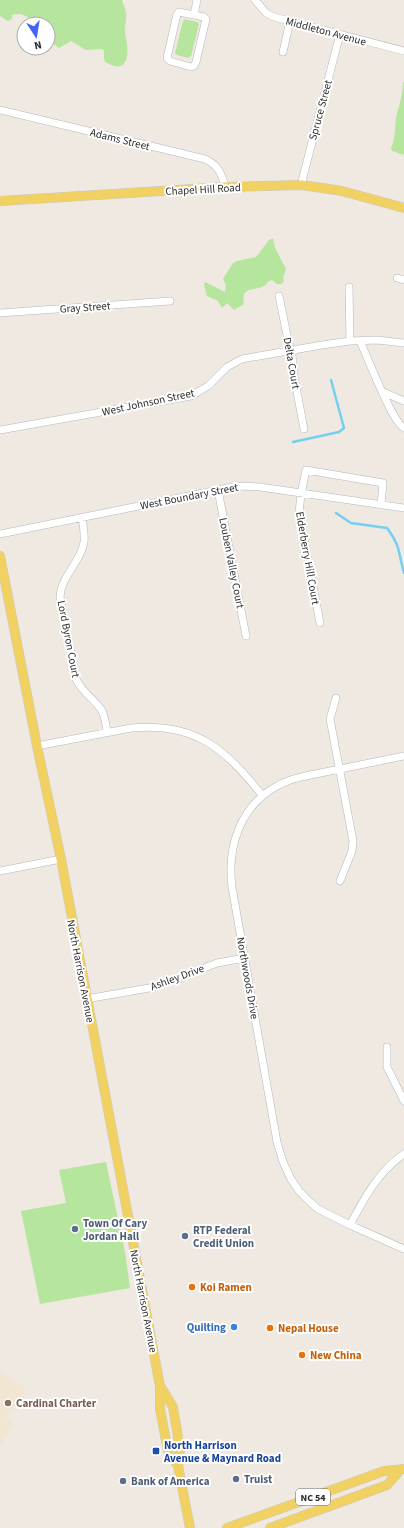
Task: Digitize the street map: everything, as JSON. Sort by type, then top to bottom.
[{"type":"main road","name":"Chapel Hill Road","points":[[0,201],[225,187],[302,185],[342,191],[404,208]]},
{"type":"main road","name":"North Harrison Avenue","points":[[0,556],[60,859],[160,1386],[160,1409],[168,1451],[178,1466]]},
{"type":"main road","name":"North Harrison Avenue","points":[[160,1386],[173,1407],[180,1449],[178,1466],[190,1528]]},
{"type":"main road","name":"NC 54","points":[[227,1528],[384,1471],[402,1470]]},
{"type":"main road","name":"NC 54","points":[[270,1528],[387,1485],[402,1470]]},
{"type":"street","points":[[194,15],[197,0]]},
{"type":"street","name":"Middleton Avenue","points":[[255,0],[266,13],[274,17],[404,51]]},
{"type":"street","points":[[181,12],[194,15],[204,17],[206,19],[195,65],[190,67],[170,62],[167,57],[177,14],[181,12]]},
{"type":"street","points":[[283,52],[290,21]]},
{"type":"street","name":"Spruce Street","points":[[302,185],[340,34]]},
{"type":"street","name":"Adams Street","points":[[0,110],[205,159],[212,162],[216,166],[221,174],[225,187]]},
{"type":"street","points":[[349,287],[350,341]]},
{"type":"street","name":"Delta Court","points":[[279,296],[292,355],[294,376],[304,429]]},
{"type":"street","name":"Gray Street","points":[[0,314],[170,301]]},
{"type":"street","name":"West Johnson Street","points":[[0,430],[191,396],[208,386],[227,367],[236,361],[290,350],[350,341],[377,340],[404,343]]},
{"type":"street","points":[[360,341],[399,424],[404,428]]},
{"type":"street","points":[[383,392],[404,401]]},
{"type":"street","name":"Elderberry Hill Court","points":[[320,623],[299,513],[306,470],[383,483],[381,505]]},
{"type":"street","name":"West Boundary Street","points":[[0,534],[218,490],[249,486],[404,508]]},
{"type":"street","name":"Louben Valley Court","points":[[218,490],[246,636]]},
{"type":"street","name":"Lord Byron Court","points":[[82,517],[83,547],[81,554],[62,586],[60,596],[76,679],[83,691],[101,710],[104,716],[107,732]]},
{"type":"street","points":[[336,698],[330,720],[353,841],[352,851],[340,881]]},
{"type":"street","points":[[37,746],[131,728],[156,727],[181,731],[211,744],[227,756],[245,774],[262,795]]},
{"type":"street","name":"Northwoods Drive","points":[[404,756],[287,781],[262,795],[248,812],[237,830],[230,858],[232,887],[277,1142],[283,1162],[291,1179],[311,1203],[350,1225],[404,1249]]},
{"type":"street","points":[[0,871],[60,859]]},
{"type":"street","name":"Ashley Drive","points":[[86,999],[155,987],[217,963],[245,958]]},
{"type":"street","points":[[387,1047],[387,1066],[404,1101]]},
{"type":"street","points":[[350,1225],[372,1185],[386,1169],[404,1154]]},
{"type":"shaded area","name":"Cardinal Charter","points":[[0,1371],[26,1388],[6,1419],[14,1424],[0,1446]]},
{"type":"green space","points":[[0,0],[122,0],[126,10],[126,60],[124,64],[120,66],[113,66],[105,62],[104,51],[102,49],[86,50],[71,41],[59,48],[56,46],[56,16],[25,16],[22,14],[16,14],[12,15],[12,19],[8,21],[0,16]]},
{"type":"green space","points":[[185,19],[197,22],[199,24],[191,56],[188,58],[175,53],[183,21]]},
{"type":"green space","points":[[403,82],[404,155],[392,151],[391,148]]},
{"type":"green space","points":[[273,238],[275,248],[286,269],[282,284],[277,284],[272,280],[264,286],[249,290],[244,294],[244,304],[234,310],[227,303],[222,308],[218,301],[207,296],[204,285],[205,282],[225,292],[226,285],[223,279],[233,263],[256,257],[269,240]]},
{"type":"green space","points":[[106,1162],[125,1252],[130,1288],[40,1304],[21,1211],[66,1203],[59,1170]]},
{"type":"waterway","points":[[293,442],[339,432],[344,428],[331,380]]},
{"type":"waterway","points":[[336,513],[351,523],[387,528],[397,545],[404,573]]},
{"type":"place","name":"Town Of Cary Jordan Hall","points":[[75,1229]]},
{"type":"place","name":"RTP Federal Credit Union","points":[[185,1236]]},
{"type":"place","name":"Koi Ramen","points":[[192,1287]]},
{"type":"place","name":"Quilting","points":[[234,1327]]},
{"type":"place","name":"Nepal House","points":[[270,1328]]},
{"type":"place","name":"New China","points":[[302,1355]]},
{"type":"place","name":"Cardinal Charter","points":[[8,1403]]},
{"type":"place","name":"North Harrison Avenue & Maynard Road","points":[[156,1451]]},
{"type":"place","name":"Truist","points":[[236,1479]]},
{"type":"place","name":"Bank of America","points":[[123,1481]]}]
